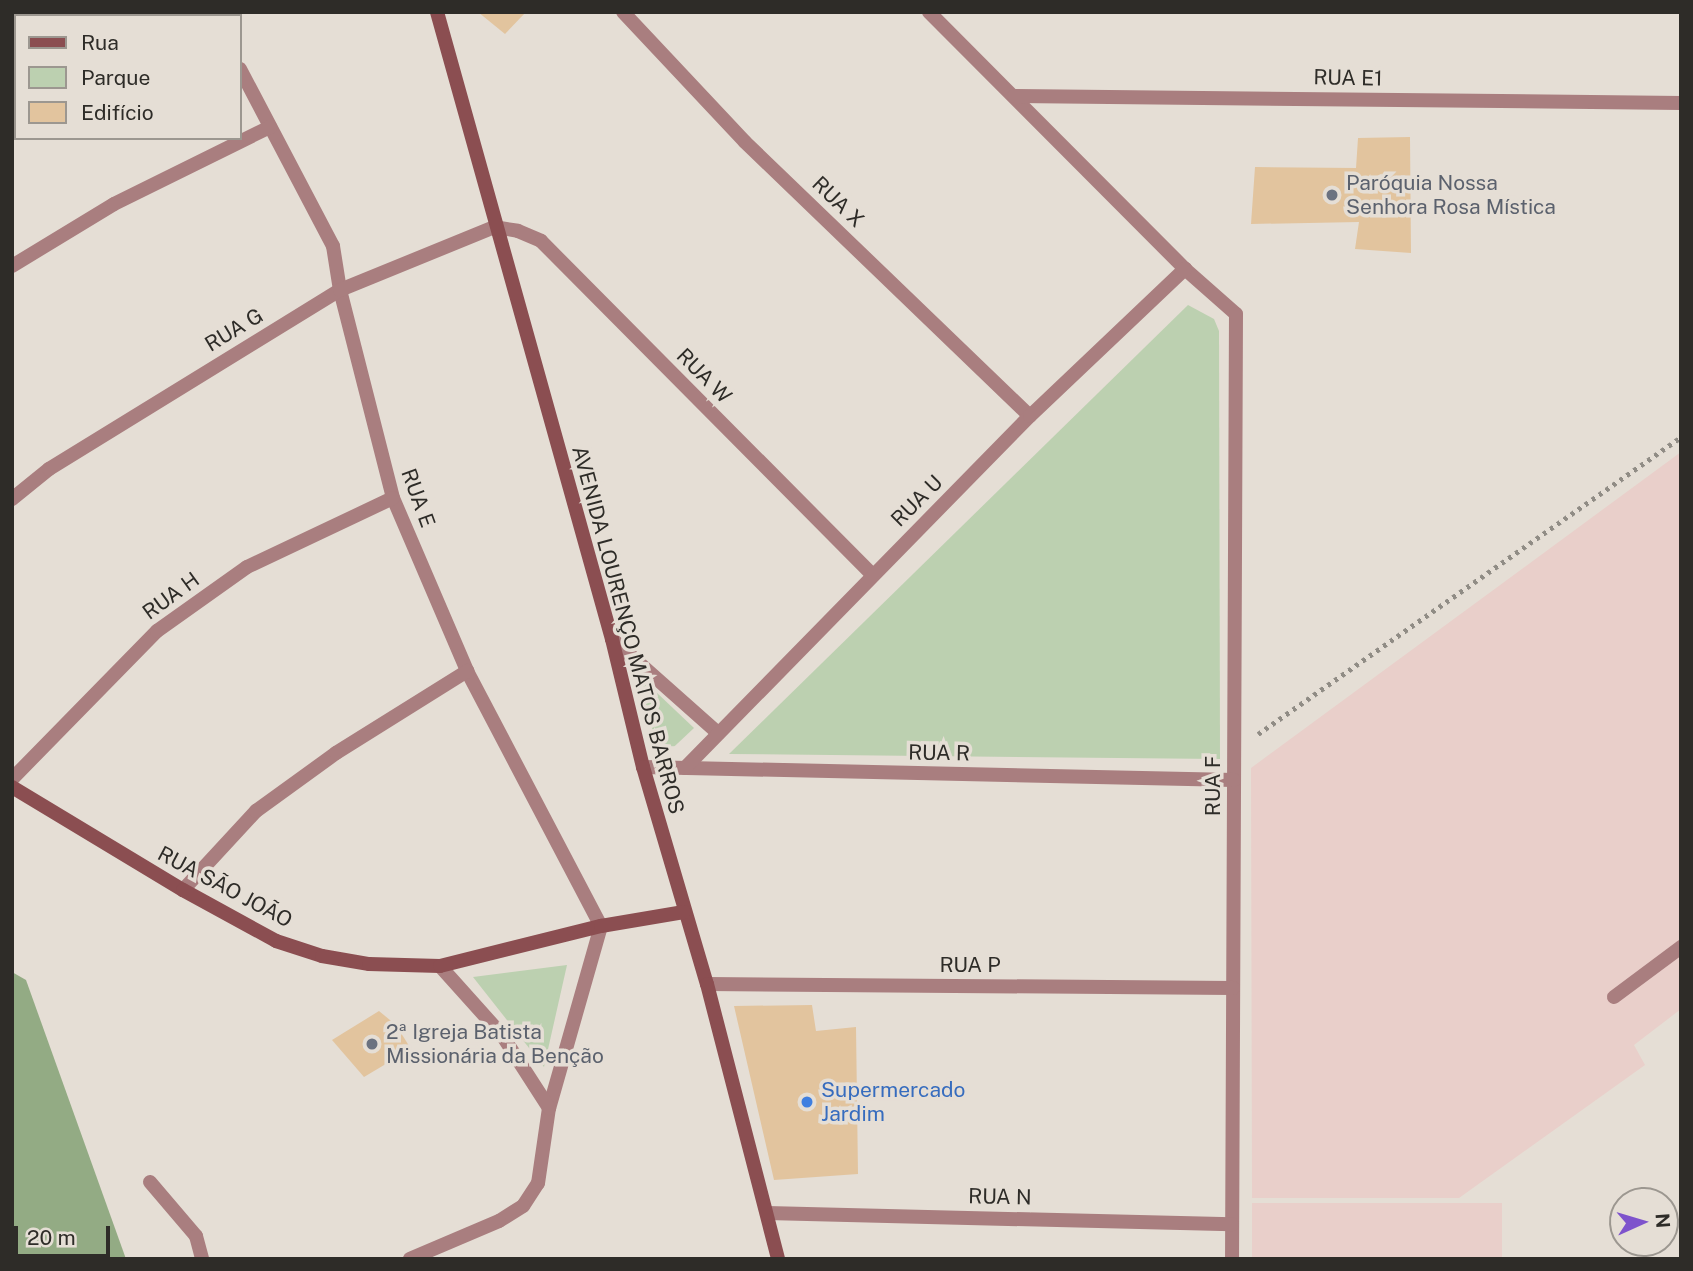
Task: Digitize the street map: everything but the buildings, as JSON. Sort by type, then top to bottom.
[{"type":"street","name":"AVENIDA LOURENÇO MATOS BARROS","points":[[437,12],[494,227],[612,639],[643,767],[707,984],[778,1259]]},
{"type":"street","name":"RUA X","points":[[622,12],[745,142],[1030,416]]},
{"type":"street","points":[[929,12],[1185,270]]},
{"type":"street","name":"RUA E","points":[[242,73],[333,246],[340,290],[393,498],[467,671],[601,926]]},
{"type":"street","name":"RUA E1","points":[[1014,96],[1681,103]]},
{"type":"street","points":[[12,266],[114,204],[270,127]]},
{"type":"street","name":"RUA G","points":[[12,499],[49,468],[340,290],[494,227]]},
{"type":"street","name":"RUA W","points":[[494,227],[518,231],[541,242],[873,575]]},
{"type":"street","name":"RUA U","points":[[685,768],[1030,416],[1185,270]]},
{"type":"street","name":"RUA F","points":[[1185,270],[1236,314],[1232,1259]]},
{"type":"street","name":"RUA H","points":[[12,779],[157,631],[247,567],[393,498]]},
{"type":"street","points":[[612,639],[718,733]]},
{"type":"street","points":[[183,890],[256,811],[335,753],[467,671]]},
{"type":"street","name":"RUA R","points":[[643,767],[1234,780]]},
{"type":"street","name":"RUA SÃO JOÃO","points":[[12,787],[183,890],[276,941],[322,956],[369,964],[440,966],[601,926],[684,912]]},
{"type":"street","points":[[410,1259],[499,1221],[523,1206],[538,1183],[549,1108],[601,926]]},
{"type":"street","points":[[1614,997],[1681,947]]},
{"type":"street","points":[[440,966],[502,1035],[549,1108]]},
{"type":"street","name":"RUA P","points":[[707,984],[1233,988]]},
{"type":"street","points":[[150,1182],[196,1236],[202,1259]]},
{"type":"street","name":"RUA N","points":[[767,1213],[1232,1224]]},
{"type":"path","points":[[1234,751],[1681,437]]},
{"type":"shaded area","points":[[1681,452],[1681,1009],[1634,1045],[1645,1065],[1459,1198],[1252,1198],[1251,768]]},
{"type":"shaded area","points":[[1252,1203],[1502,1203],[1502,1259],[1252,1259]]},
{"type":"green space","points":[[1188,305],[1214,319],[1219,331],[1220,759],[729,754]]},
{"type":"green space","points":[[636,673],[694,728],[661,759]]},
{"type":"green space","points":[[567,965],[544,1067],[473,977]]},
{"type":"green space","points":[[12,972],[26,980],[126,1259],[12,1259]]},
{"type":"place","name":"Paróquia Nossa Senhora Rosa Mística","points":[[1332,195]]},
{"type":"place","name":"2ª Igreja Batista Missionária da Benção","points":[[372,1044]]},
{"type":"place","name":"Supermercado Jardim","points":[[807,1102]]}]
